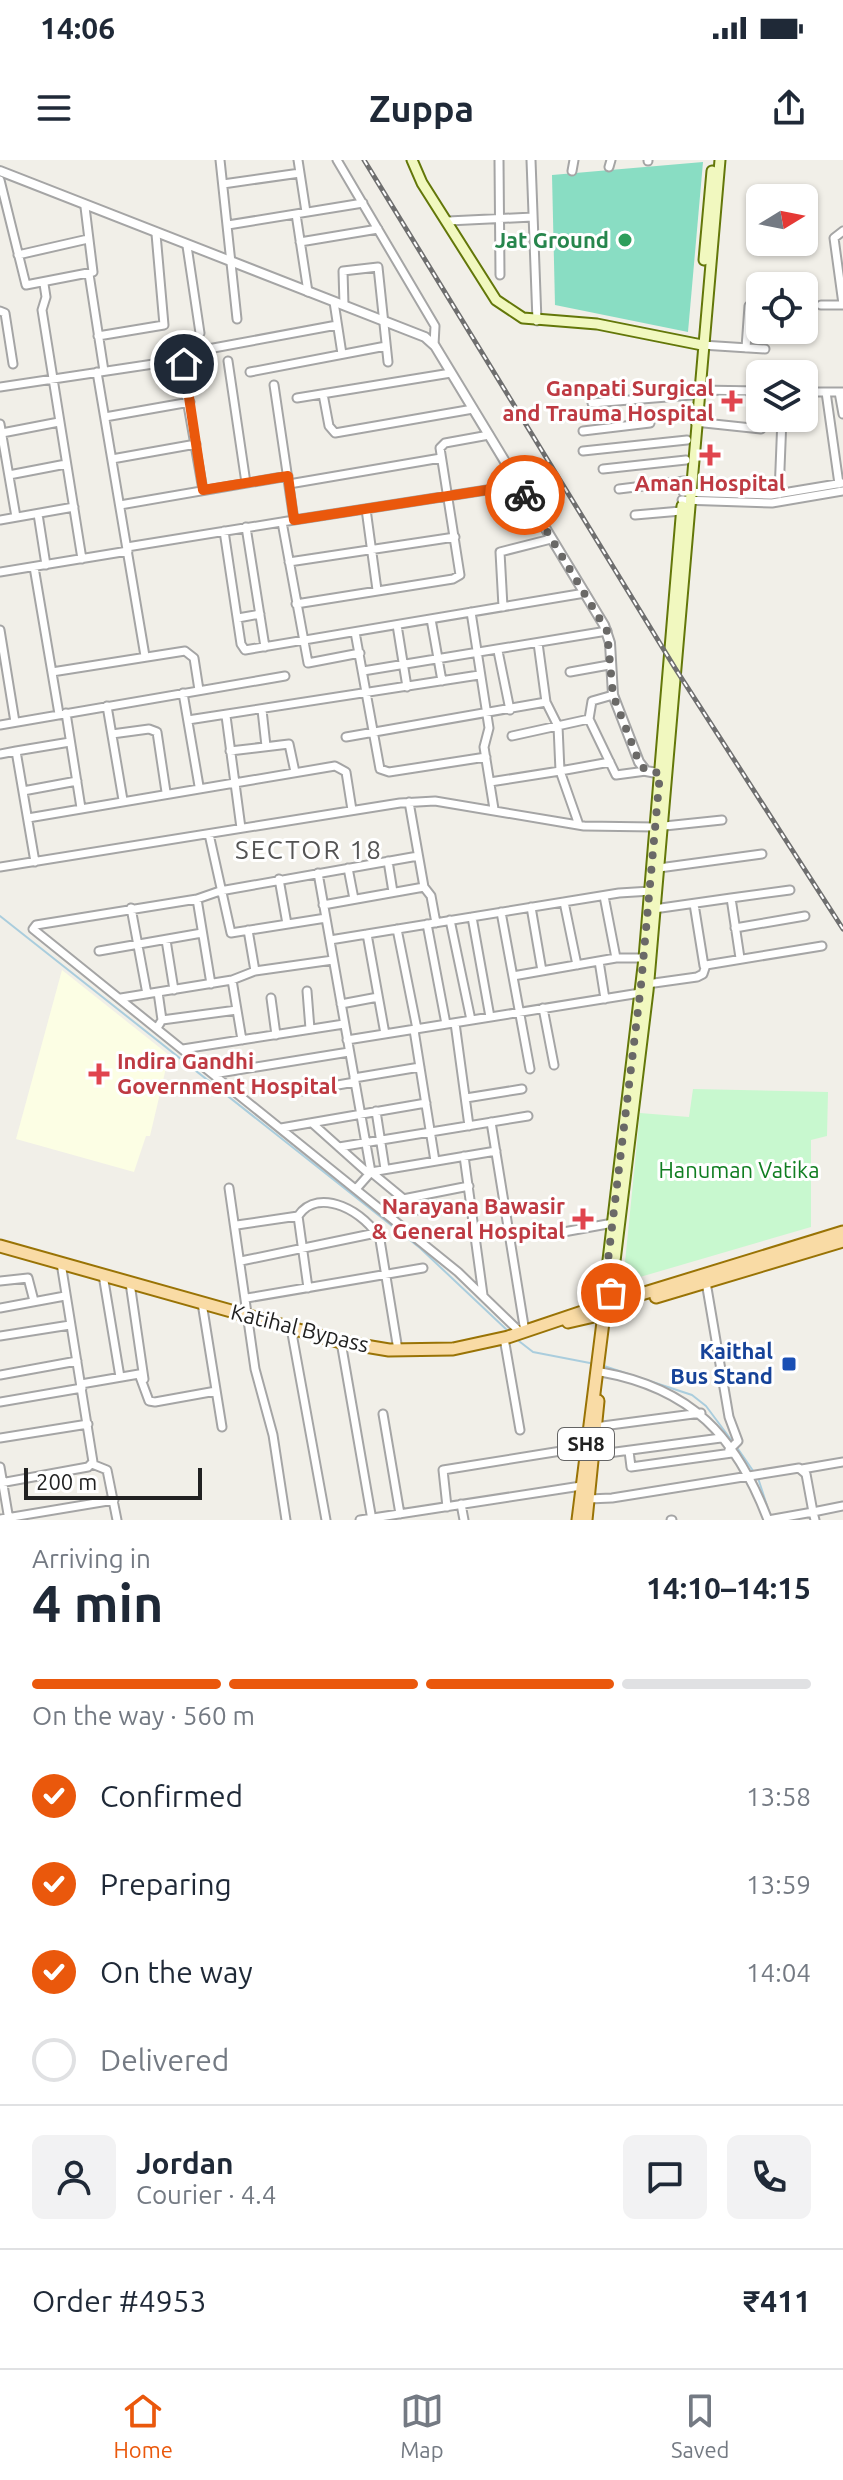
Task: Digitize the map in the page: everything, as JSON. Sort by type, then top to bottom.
[{"type":"main road","points":[[412,160],[422,183],[496,300],[517,316],[537,321],[597,324],[699,344]]},
{"type":"main road","points":[[419,160],[433,197]]},
{"type":"main road","points":[[607,1308],[664,774],[687,440],[695,392],[713,160]]},
{"type":"main road","points":[[706,267],[720,160]]},
{"type":"main road","points":[[685,496],[695,422],[695,392]]},
{"type":"main road","points":[[607,1308],[613,1223],[654,909],[652,891],[659,868],[658,826]]},
{"type":"main road","name":"Katihal Bypass","points":[[607,1308],[843,1232]]},
{"type":"main road","name":"Katihal Bypass","points":[[0,1246],[341,1342],[398,1351],[453,1349],[515,1335],[843,1241]]},
{"type":"main road","name":"SH8","points":[[586,1520],[589,1451],[607,1308]]},
{"type":"main road","name":"SH8","points":[[578,1520],[581,1486],[595,1427],[599,1366]]},
{"type":"street","points":[[220,160],[237,319]]},
{"type":"street","points":[[298,160],[306,212]]},
{"type":"street","points":[[337,160],[435,326],[434,345]]},
{"type":"street","points":[[499,160],[500,275]]},
{"type":"street","points":[[531,160],[537,321]]},
{"type":"street","points":[[572,171],[574,160]]},
{"type":"street","points":[[0,171],[85,207],[385,321],[434,345],[607,631],[613,695],[639,762],[646,771]]},
{"type":"street","points":[[223,184],[300,173]]},
{"type":"street","points":[[0,180],[26,285],[89,274],[93,270],[85,207]]},
{"type":"street","points":[[228,225],[363,203]]},
{"type":"street","points":[[296,214],[308,292]]},
{"type":"street","points":[[448,221],[501,221],[533,217]]},
{"type":"street","points":[[300,242],[378,229]]},
{"type":"street","points":[[821,305],[843,305],[834,238],[843,231]]},
{"type":"street","points":[[98,336],[164,325],[156,234]]},
{"type":"street","points":[[18,255],[88,239]]},
{"type":"street","points":[[187,246],[200,333]]},
{"type":"street","points":[[344,305],[343,271],[375,265],[380,270],[388,362]]},
{"type":"street","points":[[89,274],[105,417],[145,656]]},
{"type":"street","points":[[44,284],[42,310],[82,559]]},
{"type":"street","points":[[334,302],[342,354]]},
{"type":"street","points":[[0,311],[5,313],[13,364]]},
{"type":"street","points":[[208,349],[337,325]]},
{"type":"street","points":[[699,344],[765,349]]},
{"type":"street","points":[[746,344],[746,348]]},
{"type":"street","points":[[250,372],[386,346]]},
{"type":"street","points":[[0,387],[180,360],[190,402],[203,490]]},
{"type":"street","points":[[228,361],[246,483]]},
{"type":"street","points":[[297,398],[451,373]]},
{"type":"street","points":[[274,385],[294,520]]},
{"type":"street","points":[[592,403],[695,392],[746,391]]},
{"type":"street","points":[[818,392],[841,392],[843,414]]},
{"type":"street","points":[[826,392],[842,486]]},
{"type":"street","points":[[323,394],[329,426],[335,433],[473,409]]},
{"type":"street","points":[[105,417],[190,402]]},
{"type":"street","points":[[2,433],[59,422]]},
{"type":"street","points":[[695,422],[746,427]]},
{"type":"street","points":[[583,431],[650,423]]},
{"type":"street","points":[[0,424],[16,517]]},
{"type":"street","points":[[603,429],[605,449]]},
{"type":"street","points":[[779,494],[781,432]]},
{"type":"street","points":[[296,604],[457,577],[461,571],[440,448],[445,443],[489,435]]},
{"type":"street","points":[[583,451],[687,440]]},
{"type":"street","points":[[112,459],[196,444]]},
{"type":"street","points":[[120,505],[246,483],[441,458]]},
{"type":"street","points":[[603,469],[686,460]]},
{"type":"street","points":[[9,475],[66,464]]},
{"type":"street","points":[[0,572],[246,527],[519,485]]},
{"type":"street","points":[[635,515],[685,496],[779,494],[842,486]]},
{"type":"street","points":[[619,489],[772,503],[842,486]]},
{"type":"street","points":[[0,520],[74,507]]},
{"type":"street","points":[[366,509],[377,590]]},
{"type":"street","points":[[38,514],[46,565]]},
{"type":"street","points":[[282,522],[306,661],[311,664],[360,653]]},
{"type":"street","points":[[246,527],[265,647]]},
{"type":"street","points":[[224,531],[242,648],[265,647],[585,593]]},
{"type":"street","points":[[289,562],[455,537]]},
{"type":"street","points":[[503,607],[500,552],[551,539]]},
{"type":"street","points":[[34,567],[52,672],[70,742],[81,808]]},
{"type":"street","points":[[471,612],[487,715],[486,757],[494,809]]},
{"type":"street","points":[[238,618],[260,614]]},
{"type":"street","points":[[431,619],[442,681]]},
{"type":"street","points":[[397,625],[407,687]]},
{"type":"street","points":[[0,630],[15,722]]},
{"type":"street","points":[[363,671],[607,631]]},
{"type":"street","points":[[355,632],[378,763],[384,772],[486,757]]},
{"type":"street","points":[[538,643],[546,702],[558,726],[560,771],[579,825]]},
{"type":"street","points":[[498,651],[510,710]]},
{"type":"street","points":[[52,672],[145,656],[190,652],[194,658],[199,690]]},
{"type":"street","points":[[570,672],[609,665]]},
{"type":"street","points":[[188,720],[479,675]]},
{"type":"street","points":[[0,725],[285,676]]},
{"type":"street","points":[[183,693],[199,786]]},
{"type":"street","points":[[613,695],[592,701],[589,719],[616,775],[621,777],[646,771],[664,774]]},
{"type":"street","points":[[346,737],[487,715],[546,702]]},
{"type":"street","points":[[107,706],[123,800]]},
{"type":"street","points":[[262,710],[266,746]]},
{"type":"street","points":[[226,716],[241,828]]},
{"type":"street","points":[[512,736],[589,719]]},
{"type":"street","points":[[112,734],[149,729],[157,732],[166,792]]},
{"type":"street","points":[[0,754],[70,742]]},
{"type":"street","points":[[230,751],[289,744],[295,772]]},
{"type":"street","points":[[16,751],[35,862]]},
{"type":"street","points":[[490,782],[610,762]]},
{"type":"street","points":[[28,818],[199,786],[341,767],[348,777],[352,810]]},
{"type":"street","points":[[23,791],[77,781]]},
{"type":"street","points":[[0,867],[409,802],[435,801],[579,825],[658,826],[722,820]]},
{"type":"street","points":[[409,802],[424,887],[431,896],[446,1024]]},
{"type":"street","points":[[209,834],[231,933],[326,918]]},
{"type":"street","points":[[659,868],[762,854]]},
{"type":"street","points":[[418,856],[279,879],[197,899],[36,925],[33,929],[121,998],[160,1024],[183,1049],[483,1295],[515,1335]]},
{"type":"street","points":[[388,861],[393,892]]},
{"type":"street","points":[[348,868],[354,899]]},
{"type":"street","points":[[318,873],[370,1173]]},
{"type":"street","points":[[279,879],[287,924]]},
{"type":"street","points":[[323,905],[424,887]]},
{"type":"street","points":[[654,909],[790,890]]},
{"type":"street","points":[[330,940],[652,891]]},
{"type":"street","points":[[604,896],[616,958]]},
{"type":"street","points":[[731,898],[740,958]]},
{"type":"street","points":[[197,899],[211,984]]},
{"type":"street","points":[[564,902],[577,965]]},
{"type":"street","points":[[347,1040],[605,999],[643,987],[697,977],[703,974],[704,966],[694,904]]},
{"type":"street","points":[[531,907],[542,971]]},
{"type":"street","points":[[131,908],[147,994]]},
{"type":"street","points":[[501,912],[530,1069]]},
{"type":"street","points":[[735,928],[805,916]]},
{"type":"street","points":[[472,917],[490,1017]]},
{"type":"street","points":[[450,920],[471,1020]]},
{"type":"street","points":[[397,929],[435,1161]]},
{"type":"street","points":[[248,930],[255,971]]},
{"type":"street","points":[[99,951],[202,933]]},
{"type":"street","points":[[367,934],[385,1034]]},
{"type":"street","points":[[166,940],[174,990]]},
{"type":"street","points":[[704,966],[822,946]]},
{"type":"street","points":[[513,976],[616,958],[644,958]]},
{"type":"street","points":[[121,998],[232,980],[255,971],[333,960]]},
{"type":"street","points":[[599,961],[605,999]]},
{"type":"street","points":[[232,980],[242,1040]]},
{"type":"street","points":[[307,991],[310,1029]]},
{"type":"street","points":[[158,992],[160,1024]]},
{"type":"street","points":[[341,1004],[378,997]]},
{"type":"street","points":[[271,998],[276,1035]]},
{"type":"street","points":[[543,1008],[554,1065]]},
{"type":"street","points":[[160,1024],[237,1010]]},
{"type":"street","points":[[455,1023],[469,1126]]},
{"type":"street","points":[[183,1049],[344,1024]]},
{"type":"street","points":[[213,1074],[349,1052]]},
{"type":"street","points":[[303,1091],[420,1067]]},
{"type":"street","points":[[466,1098],[522,1089]]},
{"type":"street","points":[[281,1128],[426,1103]]},
{"type":"street","points":[[376,1111],[385,1169]]},
{"type":"street","points":[[339,1147],[528,1116]]},
{"type":"street","points":[[491,1122],[515,1335],[520,1430]]},
{"type":"street","points":[[312,1123],[417,1210]]},
{"type":"street","points":[[356,1189],[370,1173],[496,1151]]},
{"type":"street","points":[[464,1156],[483,1295]]},
{"type":"street","points":[[403,1199],[469,1186]]},
{"type":"street","points":[[229,1188],[237,1225],[255,1369],[273,1435],[286,1520]]},
{"type":"street","points":[[237,1225],[298,1216],[306,1207],[342,1204],[376,1233],[398,1351]]},
{"type":"street","points":[[298,1216],[308,1288]]},
{"type":"street","points":[[547,1235],[613,1223]]},
{"type":"street","points":[[241,1261],[376,1233]]},
{"type":"street","points":[[61,1263],[92,1464]]},
{"type":"street","points":[[247,1298],[423,1268]]},
{"type":"street","points":[[103,1275],[120,1377]]},
{"type":"street","points":[[0,1281],[28,1278],[34,1301]]},
{"type":"street","points":[[706,1282],[733,1449]]},
{"type":"street","points":[[130,1283],[149,1401],[216,1391]]},
{"type":"street","points":[[0,1308],[65,1296]]},
{"type":"street","points":[[202,1303],[222,1427]]},
{"type":"street","points":[[0,1336],[70,1325]]},
{"type":"street","points":[[291,1328],[326,1520]]},
{"type":"street","points":[[341,1342],[372,1519]]},
{"type":"street","points":[[0,1375],[77,1361]]},
{"type":"street","points":[[599,1366],[648,1383],[689,1403],[701,1413],[753,1476],[770,1519],[814,1516],[843,1506]]},
{"type":"street","points":[[0,1402],[120,1377],[139,1374],[144,1379]]},
{"type":"street","points":[[595,1427],[701,1413]]},
{"type":"street","points":[[383,1414],[400,1514]]},
{"type":"street","points":[[0,1438],[88,1424]]},
{"type":"street","points":[[447,1507],[443,1470],[721,1438]]},
{"type":"street","points":[[629,1451],[631,1467],[733,1449]]},
{"type":"street","points":[[588,1499],[843,1462]]},
{"type":"street","points":[[1,1483],[92,1464],[107,1470],[117,1520]]},
{"type":"street","points":[[0,1467],[6,1519],[39,1516],[114,1500]]},
{"type":"street","points":[[802,1469],[814,1516]]},
{"type":"street","points":[[360,1520],[400,1514],[411,1516],[461,1504],[581,1486]]},
{"type":"street","points":[[461,1504],[464,1520]]},
{"type":"shaded area","name":"Indira Gandhi Government Hospital","points":[[62,970],[169,1055],[150,1136],[146,1136],[134,1172],[16,1139]]},
{"type":"green space","name":"Jat Ground","points":[[703,162],[688,332],[555,305],[552,175]]},
{"type":"green space","name":"Hanuman Vatika","points":[[693,1089],[828,1092],[827,1136],[811,1140],[811,1227],[623,1282],[640,1113],[689,1117]]},
{"type":"waterway","points":[[0,916],[420,1248],[508,1331]]},
{"type":"waterway","points":[[515,1338],[533,1352],[595,1364]]},
{"type":"waterway","points":[[601,1365],[692,1395],[706,1406],[732,1441]]},
{"type":"waterway","points":[[736,1446],[758,1478],[770,1515]]},
{"type":"railway","points":[[364,160],[675,668],[843,929]]},
{"type":"way so far","points":[[525,495],[607,631],[613,695],[639,762],[646,771],[660,773],[641,985],[603,1302],[610,1302],[611,1293]]},
{"type":"place","name":"Jat Ground","points":[[625,240]]},
{"type":"place","name":"Ganpati Surgical and Trauma Hospital","points":[[732,401]]},
{"type":"place","name":"Aman Hospital","points":[[710,455]]},
{"type":"place","name":"Indira Gandhi Government Hospital","points":[[99,1074]]},
{"type":"place","name":"Narayana Bawasir & General Hospital","points":[[583,1219]]},
{"type":"place","name":"Kaithal Bus Stand","points":[[789,1364]]},
{"type":"district","name":"SECTOR 18","points":[[309,850]]},
{"type":"route","points":[[184,364],[203,490],[288,476],[294,520],[519,485],[525,495]]}]
